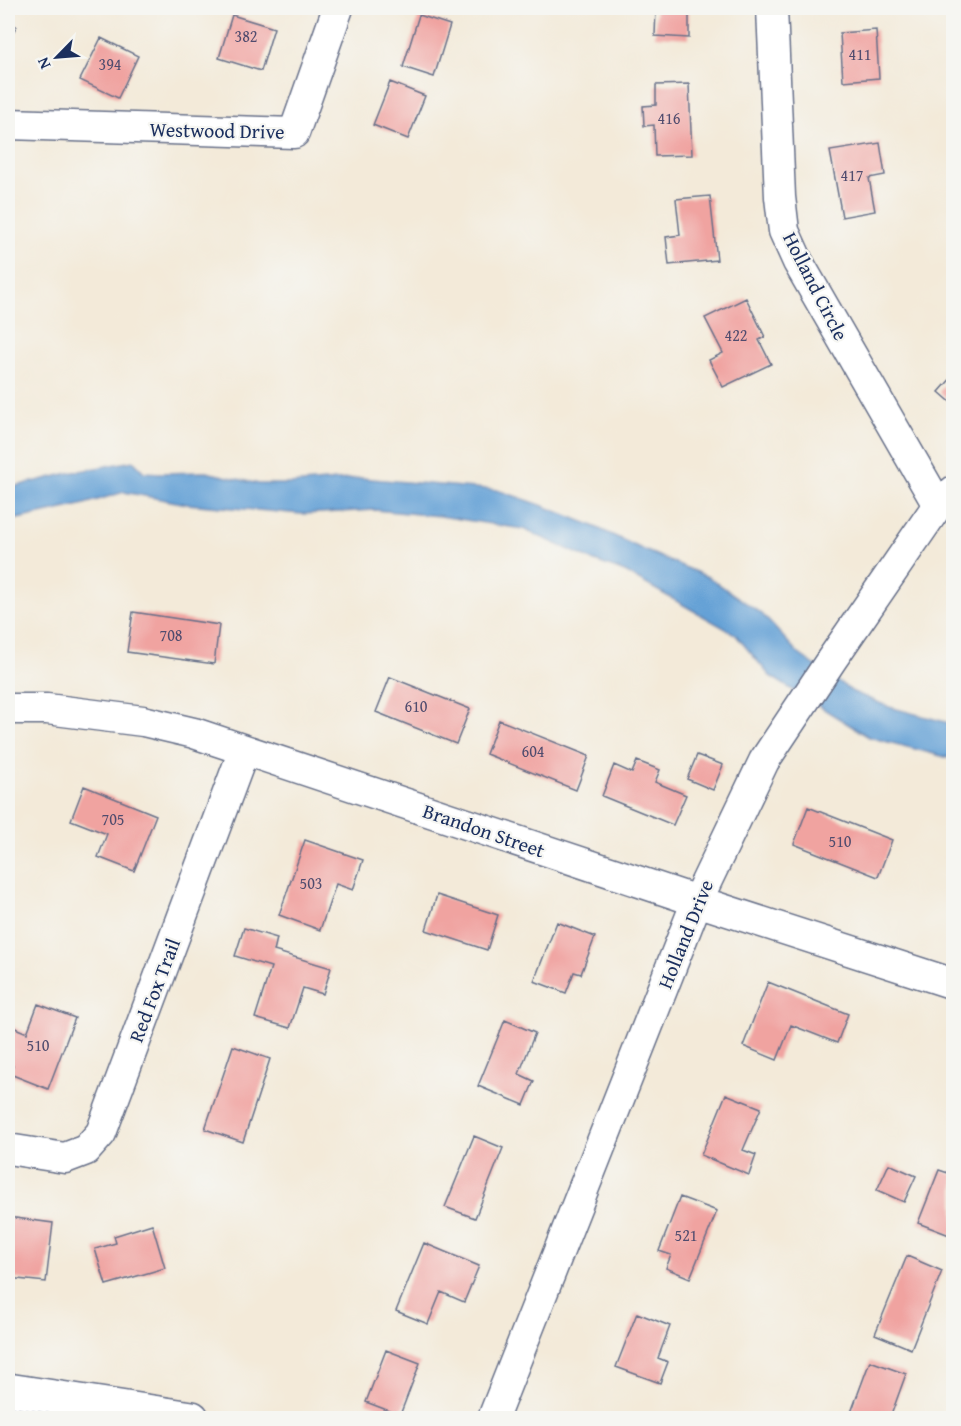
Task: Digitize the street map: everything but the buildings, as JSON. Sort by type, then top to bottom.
[{"type":"street","name":"Westwood Drive","points":[[8,124],[294,133],[338,8]]},
{"type":"street","name":"Holland Circle","points":[[772,8],[780,197],[784,231],[798,262],[946,498]]},
{"type":"street","name":"Holland Drive","points":[[493,1419],[696,901],[764,761],[832,659],[946,498]]},
{"type":"street","name":"Brandon Street","points":[[8,710],[47,709],[143,721],[194,733],[696,901],[954,984]]},
{"type":"street","name":"Red Fox Trail","points":[[8,1149],[65,1158],[86,1150],[101,1133],[244,750]]},
{"type":"street","points":[[8,1390],[192,1419]]},
{"type":"water","points":[[133,461],[144,472],[206,472],[259,484],[291,484],[361,478],[497,490],[538,504],[708,577],[762,614],[799,654],[853,692],[889,707],[953,724],[953,759],[869,737],[770,676],[735,634],[625,572],[523,529],[440,516],[375,510],[302,514],[187,504],[124,492],[81,505],[8,521],[8,488]]}]
